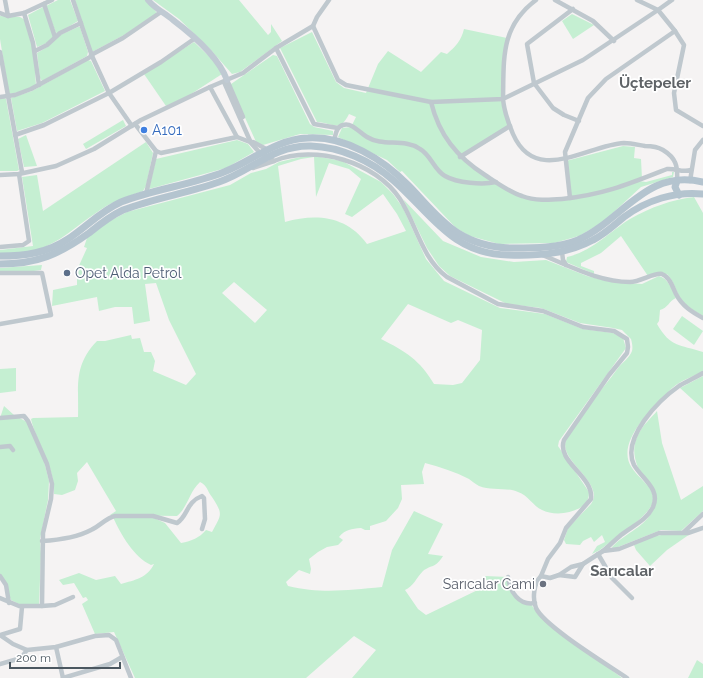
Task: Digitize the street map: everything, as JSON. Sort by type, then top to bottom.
[{"type":"main road","points":[[0,264],[24,263],[46,258],[74,243],[111,216],[123,210],[219,182],[244,171],[268,155],[299,138],[334,140],[361,151],[389,168],[406,182],[437,216],[459,234],[481,244],[494,247],[544,248],[572,242],[602,226],[642,193],[656,186],[688,180],[703,182]]},
{"type":"main road","points":[[0,256],[24,255],[48,249],[68,239],[114,205],[146,194],[218,174],[291,148],[308,146],[328,148],[345,152],[367,163],[390,178],[437,226],[467,246],[476,250],[499,255],[562,252],[597,238],[627,214],[644,204],[660,198],[687,194],[703,194]]},
{"type":"main road","points":[[687,194],[689,188],[688,180]]},
{"type":"main road","points":[[677,181],[676,189],[679,195]]},
{"type":"street","points":[[5,0],[8,16]]},
{"type":"street","points":[[0,13],[8,16],[24,14],[52,0]]},
{"type":"street","points":[[73,0],[92,55],[110,93],[133,125],[156,151],[168,153],[237,137]]},
{"type":"street","points":[[148,0],[161,12],[178,24],[216,60],[224,70],[226,81],[250,143]]},
{"type":"street","points":[[0,175],[56,166],[94,149],[133,125],[210,87],[243,73],[276,48],[313,26],[329,0]]},
{"type":"street","points":[[536,0],[523,10],[506,39],[503,100],[506,116],[517,142],[528,154],[542,160],[565,159],[623,143],[660,148],[672,156],[677,169],[677,181]]},
{"type":"street","points":[[555,0],[593,21],[614,41]]},
{"type":"street","points":[[637,0],[658,10],[683,41],[684,51],[674,93],[676,110],[703,126]]},
{"type":"street","points":[[313,26],[338,80],[342,84],[431,102],[503,100],[570,68],[614,41],[672,0]]},
{"type":"street","points":[[44,4],[55,37]]},
{"type":"street","points":[[573,9],[527,44],[534,84],[558,112],[579,121]]},
{"type":"street","points":[[0,97],[18,95],[39,85],[123,38],[161,12]]},
{"type":"street","points":[[24,14],[35,51],[39,85]]},
{"type":"street","points":[[35,51],[48,45],[55,37],[81,24]]},
{"type":"street","points":[[570,198],[565,159],[566,146],[579,121],[588,98],[598,86],[675,31]]},
{"type":"street","points":[[15,135],[44,125],[110,93],[161,62],[194,39]]},
{"type":"street","points":[[276,48],[314,124],[338,128],[348,124],[368,138],[375,140],[404,142],[419,148],[425,152],[439,172],[448,178],[483,184],[496,182]]},
{"type":"street","points":[[0,52],[15,135],[29,241],[23,245],[0,247]]},
{"type":"street","points":[[226,81],[253,142],[268,155],[282,158]]},
{"type":"street","points":[[210,87],[237,137],[250,143],[268,155],[282,158],[308,153],[328,155],[352,163],[381,180],[400,198],[423,246],[440,272],[492,302],[502,306],[544,311],[583,328],[618,333],[626,340],[628,347],[627,353],[609,375],[563,443],[564,453],[590,488],[592,496],[590,501],[566,528],[560,543],[548,559],[542,576],[536,583],[535,603],[539,612],[553,626],[627,678]]},
{"type":"street","points":[[431,102],[437,122],[446,139],[460,157],[496,182],[513,192],[529,198],[570,198],[618,188],[667,169],[677,169],[686,172],[691,170]]},
{"type":"street","points":[[460,157],[510,126]]},
{"type":"street","points":[[334,140],[338,128]]},
{"type":"street","points":[[688,180],[695,150],[703,140]]},
{"type":"street","points":[[146,194],[156,151]]},
{"type":"street","points":[[562,252],[563,260],[566,265]]},
{"type":"street","points":[[541,254],[591,276],[624,282],[640,281],[658,274],[662,274],[669,280],[682,304],[703,318]]},
{"type":"street","points":[[0,273],[42,273],[51,314],[0,324]]},
{"type":"street","points":[[542,576],[552,578],[571,568],[583,564],[603,551],[622,534],[645,519],[653,506],[654,496],[652,487],[635,466],[632,458],[633,444],[638,429],[678,387],[703,373]]},
{"type":"street","points":[[0,418],[24,416],[28,420],[47,464],[52,492],[42,541],[42,606]]},
{"type":"street","points":[[0,447],[10,446],[13,450]]},
{"type":"street","points":[[42,541],[65,539],[81,535],[95,528],[110,517],[115,516],[153,516],[171,522],[179,522],[190,504],[202,496],[204,498],[205,508],[202,529]]},
{"type":"street","points":[[684,532],[703,514]]},
{"type":"street","points":[[603,551],[619,549],[660,532],[691,533],[703,528]]},
{"type":"street","points":[[598,554],[612,578],[632,598]]},
{"type":"street","points":[[558,575],[575,577],[583,564]]},
{"type":"street","points":[[0,576],[6,585],[9,604]]},
{"type":"street","points":[[508,577],[511,589],[516,597],[526,604],[535,603]]},
{"type":"street","points":[[0,598],[9,604],[22,607],[55,605],[73,597]]},
{"type":"street","points":[[0,635],[20,629],[22,607]]},
{"type":"street","points":[[0,635],[13,644],[27,650],[56,647],[95,636],[109,635],[116,640],[131,678]]},
{"type":"street","points":[[56,647],[63,678],[110,664],[122,657]]},
{"type":"street","points":[[0,664],[21,658],[27,650]]},
{"type":"green space","points":[[58,0],[70,0],[78,21],[56,33],[46,6]]},
{"type":"green space","points":[[75,0],[147,0],[157,13],[124,35],[92,52]]},
{"type":"green space","points":[[153,0],[239,0],[268,35],[271,32],[271,24],[282,41],[240,72],[232,74],[210,49],[179,19]]},
{"type":"green space","points":[[43,7],[54,36],[47,43],[37,47],[28,15]]},
{"type":"green space","points":[[572,14],[594,25],[573,39],[562,21]]},
{"type":"green space","points":[[0,16],[20,17],[25,20],[34,54],[36,86],[20,92],[9,94],[0,39]]},
{"type":"green space","points":[[80,27],[88,52],[87,56],[42,81],[40,78],[37,53],[49,46],[58,36]]},
{"type":"green space","points":[[464,29],[507,38],[503,100],[510,126],[460,156],[496,182],[529,198],[570,198],[566,161],[623,146],[635,147],[634,158],[641,159],[642,179],[639,181],[646,182],[672,175],[672,172],[674,172],[673,177],[641,187],[603,222],[579,236],[554,243],[499,244],[470,236],[456,228],[402,171],[400,172],[387,160],[338,137],[342,128],[351,127],[356,117],[349,114],[346,120],[336,126],[317,122],[280,48],[312,32],[336,82],[344,88],[366,93],[378,64],[388,51],[421,72],[441,52],[447,54],[458,43]]},
{"type":"green space","points":[[194,42],[216,63],[222,74],[188,96],[166,106],[144,74]]},
{"type":"green space","points":[[273,55],[277,56],[310,124],[314,127],[333,131],[333,135],[300,134],[263,145],[257,144],[231,84]]},
{"type":"green space","points":[[88,60],[91,61],[105,91],[42,123],[17,131],[11,98],[32,91]]},
{"type":"green space","points":[[0,99],[6,99],[19,170],[17,171],[0,171]]},
{"type":"green space","points":[[123,120],[126,126],[86,149],[83,144]]},
{"type":"green space","points":[[26,135],[37,166],[24,167],[18,139]]},
{"type":"green space","points":[[237,140],[248,144],[254,152],[226,168],[149,189],[156,159]]},
{"type":"green space","points":[[146,142],[153,153],[146,186],[143,191],[118,200],[107,206],[60,239],[45,247],[27,252],[0,253],[0,250],[33,246],[22,177],[37,175],[43,211]]},
{"type":"green space","points":[[309,155],[342,161],[381,182],[393,194],[403,208],[426,259],[444,281],[500,308],[545,314],[583,329],[613,333],[623,338],[626,348],[559,441],[558,446],[589,492],[588,499],[579,509],[564,513],[548,512],[539,508],[522,493],[479,486],[458,474],[425,463],[422,472],[424,484],[401,485],[402,499],[398,508],[386,521],[370,526],[370,530],[361,528],[351,529],[344,532],[339,537],[343,540],[338,545],[327,547],[309,559],[311,569],[310,574],[299,570],[286,582],[288,586],[324,591],[382,587],[392,550],[414,511],[443,524],[428,554],[443,556],[436,565],[423,571],[413,584],[405,590],[418,609],[426,615],[488,585],[485,576],[508,577],[516,597],[531,604],[537,613],[622,678],[352,678],[376,650],[354,636],[306,678],[135,678],[114,632],[95,634],[82,604],[88,600],[86,597],[83,598],[74,583],[63,585],[59,580],[79,573],[96,580],[115,576],[121,584],[140,578],[151,569],[154,564],[151,565],[139,557],[124,538],[113,517],[154,518],[165,523],[181,543],[195,539],[206,530],[212,532],[220,514],[218,507],[206,487],[200,482],[193,490],[184,508],[177,516],[110,515],[116,511],[87,462],[77,473],[78,481],[75,490],[62,495],[54,494],[52,474],[31,419],[78,417],[78,386],[81,368],[89,350],[97,341],[105,341],[131,335],[132,339],[140,338],[144,352],[151,352],[155,361],[153,371],[186,385],[196,374],[169,320],[156,283],[145,284],[150,321],[134,324],[132,307],[115,307],[99,311],[97,297],[52,306],[53,290],[77,285],[77,270],[87,248],[84,247],[87,238],[108,222],[127,212],[230,185],[251,173],[266,169],[279,162]],"holes":[[[314,157],[316,197],[329,163],[349,169],[361,179],[345,214],[352,217],[383,194],[397,214],[406,231],[367,244],[350,227],[330,219],[308,218],[285,222],[278,166],[301,159]],[[234,282],[267,310],[255,323],[222,293]],[[408,304],[451,323],[458,320],[482,330],[480,360],[462,383],[453,385],[434,384],[417,362],[405,352],[381,339]]]},
{"type":"green space","points":[[694,197],[703,213],[703,316],[690,308],[682,300],[667,274],[648,276],[621,236],[601,253],[581,263],[581,266],[594,271],[594,274],[566,262],[567,257],[593,246],[630,219],[669,202]]},
{"type":"green space","points":[[403,199],[443,241],[481,257],[514,262],[546,260],[587,276],[611,282],[642,284],[659,276],[670,285],[676,298],[665,308],[660,310],[659,321],[657,324],[662,332],[671,341],[676,344],[703,352],[703,371],[682,381],[672,388],[641,422],[635,431],[630,440],[628,459],[632,468],[650,489],[653,499],[652,504],[643,516],[600,550],[592,554],[597,546],[605,542],[602,535],[594,542],[591,537],[583,541],[580,545],[566,544],[564,540],[568,528],[591,504],[594,496],[588,480],[574,464],[565,448],[566,440],[583,413],[618,368],[628,358],[632,351],[631,339],[622,330],[580,323],[541,308],[507,304],[450,276],[439,266],[427,248]]},
{"type":"green space","points":[[42,265],[41,270],[20,273],[0,272],[0,268]]},
{"type":"green space","points":[[682,316],[703,331],[694,345],[673,329]]},
{"type":"green space","points":[[16,368],[16,391],[0,393],[0,369]]},
{"type":"green space","points":[[703,376],[703,409],[680,388]]},
{"type":"green space","points":[[4,406],[14,415],[27,422],[44,461],[49,481],[48,500],[40,539],[41,554],[39,605],[19,604],[11,600],[0,574],[0,418]]},
{"type":"green space","points":[[657,411],[662,443],[681,500],[703,486],[703,511],[681,531],[661,530],[613,549],[612,547],[616,543],[646,520],[654,508],[656,500],[638,468],[634,451],[635,442],[639,433]]},
{"type":"green space","points":[[690,534],[667,550],[650,566],[636,550],[634,545],[654,536]]},
{"type":"green space","points":[[697,660],[703,664],[703,678],[688,678]]},
{"type":"place","name":"A101","points":[[144,130]]},
{"type":"place","name":"Opet Alda Petrol","points":[[67,273]]},
{"type":"place","name":"Sarıcalar Cami","points":[[543,584]]},
{"type":"district","name":"Üçtepeler","points":[[655,83]]},
{"type":"district","name":"Sarıcalar","points":[[622,571]]}]
